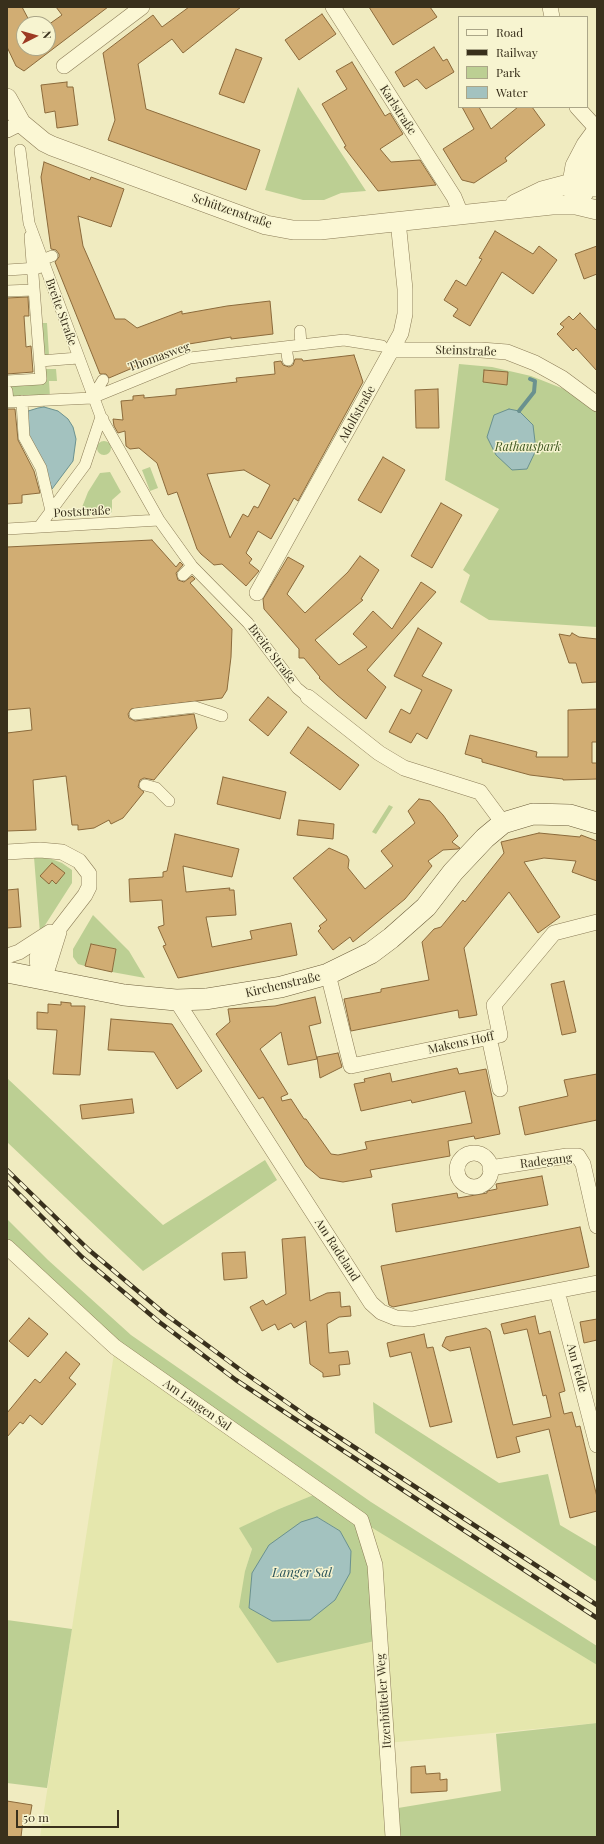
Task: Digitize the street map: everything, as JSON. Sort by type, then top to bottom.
[{"type":"main road","points":[[503,823],[533,814],[570,815],[597,823]]},
{"type":"main road","name":"Kirchenstraße","points":[[7,972],[124,996],[176,1000],[206,999],[281,987],[328,974],[371,953],[391,938],[426,906],[453,872],[484,838],[503,823]]},
{"type":"street","points":[[64,66],[142,7]]},
{"type":"street","name":"Karlstraße","points":[[332,7],[454,197],[461,214]]},
{"type":"street","points":[[7,98],[14,127]]},
{"type":"street","points":[[578,108],[597,129],[586,145],[575,166],[586,185]]},
{"type":"street","name":"Schützenstraße","points":[[14,127],[52,146],[266,225],[293,230],[320,230],[552,205],[576,205],[597,210]]},
{"type":"street","points":[[576,205],[594,169],[597,136]]},
{"type":"street","name":"Breite Straße","points":[[7,381],[41,379],[29,223],[20,150]]},
{"type":"street","name":"Schützenstraße","points":[[505,209],[542,191],[586,185]]},
{"type":"street","name":"Adolfstraße","points":[[257,593],[388,348],[401,333],[405,314],[405,289],[398,221]]},
{"type":"street","name":"Breite Straße","points":[[29,223],[46,261],[92,398],[101,417],[159,520],[192,566],[248,623],[298,688],[308,697],[379,753],[404,768],[480,792],[503,823]]},
{"type":"street","name":"Breite Straße","points":[[7,270],[32,268],[46,261]]},
{"type":"street","name":"Breite Straße","points":[[7,291],[34,290]]},
{"type":"street","points":[[300,331],[301,345]]},
{"type":"street","name":"Thomasweg","points":[[92,398],[190,358],[344,340],[388,348]]},
{"type":"street","points":[[286,346],[288,360]]},
{"type":"street","name":"Steinstraße","points":[[388,348],[506,352],[535,362],[562,378],[597,404]]},
{"type":"street","name":"Breite Straße","points":[[40,361],[78,358]]},
{"type":"street","points":[[7,391],[8,402],[92,398],[103,380]]},
{"type":"street","points":[[22,401],[24,437],[41,468],[51,511]]},
{"type":"street","points":[[39,527],[85,465],[101,417]]},
{"type":"street","name":"Breite Straße","points":[[101,417],[114,426]]},
{"type":"street","name":"Poststraße","points":[[7,529],[159,520]]},
{"type":"street","points":[[183,574],[192,566]]},
{"type":"street","points":[[135,714],[195,707],[222,716]]},
{"type":"street","points":[[145,785],[156,788],[169,801]]},
{"type":"street","points":[[7,852],[56,850],[75,858],[86,870],[89,883],[85,895],[61,925],[19,952],[7,956]]},
{"type":"street","name":"Makens Hoff","points":[[328,974],[351,1066],[500,1035],[494,1005],[554,933],[597,922]]},
{"type":"street","points":[[44,980],[61,925]]},
{"type":"street","name":"Am Radeland","points":[[176,1000],[371,1303],[381,1312],[396,1318],[412,1319],[597,1283]]},
{"type":"street","points":[[489,1037],[500,1089]]},
{"type":"street","name":"Radegang","points":[[490,1168],[567,1156],[578,1156],[583,1164],[597,1226]]},
{"type":"street","name":"Am Langen Sal","points":[[7,1247],[115,1347],[361,1520],[375,1565]]},
{"type":"street","name":"Am Felde","points":[[557,1291],[597,1445]]},
{"type":"street","name":"Itzenbütteler Weg","points":[[375,1565],[393,1837]]},
{"type":"green space","points":[[298,87],[366,191],[341,193],[324,200],[303,200],[265,190]]},
{"type":"green space","points":[[41,323],[47,323],[49,355],[44,355]]},
{"type":"green space","name":"Rathauspark","points":[[459,364],[492,367],[531,376],[569,391],[597,410],[597,627],[489,620],[460,602],[470,575],[463,570],[499,509],[445,480]]},
{"type":"green space","points":[[43,369],[56,369],[57,381],[49,381],[50,397],[11,399],[10,385],[44,383]]},
{"type":"green space","points":[[101,441],[107,441],[111,445],[111,451],[107,455],[101,455],[97,451],[97,445]]},
{"type":"green space","points":[[150,467],[158,488],[150,491],[142,470]]},
{"type":"green space","points":[[110,472],[121,492],[112,500],[112,513],[79,515],[88,492],[100,473]]},
{"type":"green space","points":[[389,805],[393,807],[376,834],[372,832]]},
{"type":"green space","points":[[34,857],[46,857],[62,863],[72,870],[72,883],[40,933]]},
{"type":"green space","points":[[93,915],[129,951],[145,978],[112,972],[116,949],[91,944],[85,966],[78,964],[73,957],[73,949]]},
{"type":"green space","points":[[7,1078],[163,1225],[265,1160],[277,1180],[143,1271],[7,1142]]},
{"type":"green space","points":[[7,1219],[48,1260],[131,1335],[371,1502],[597,1646],[597,1665],[361,1521],[379,1640],[277,1663],[239,1607],[245,1571],[252,1549],[239,1528],[279,1509],[321,1492],[115,1347],[7,1247]],"holes":[[[317,1517],[340,1531],[351,1551],[272,1621],[249,1608],[252,1573]]]},
{"type":"green space","points":[[115,1347],[322,1492],[279,1509],[240,1528],[252,1549],[245,1571],[361,1520],[597,1665],[597,1723],[387,1743],[393,1837],[40,1837]]},
{"type":"green space","points":[[373,1402],[499,1483],[548,1474],[560,1525],[597,1547],[597,1582],[375,1433]]},
{"type":"green space","points":[[7,1620],[72,1629],[47,1788],[7,1783]]},
{"type":"green space","points":[[597,1723],[597,1837],[393,1837],[392,1809],[501,1791],[496,1734]]},
{"type":"water","points":[[44,407],[58,411],[68,419],[73,427],[76,439],[73,461],[52,489],[43,462],[27,432],[25,412]]},
{"type":"water","points":[[509,409],[519,411],[533,425],[536,450],[527,469],[512,470],[496,455],[487,437],[494,415]]},
{"type":"water","name":"Langer Sal","points":[[317,1517],[340,1531],[351,1551],[350,1573],[335,1600],[310,1620],[272,1621],[249,1608],[252,1573],[269,1545],[301,1522]]},
{"type":"building","points":[[7,7],[22,7],[27,16],[16,16],[16,56],[44,56],[24,71],[16,66],[7,47]]},
{"type":"building","points":[[56,7],[108,7],[56,47],[56,19],[62,15]]},
{"type":"building","points":[[189,7],[241,7],[183,53],[172,39],[138,64],[146,109],[260,150],[246,190],[108,140],[115,120],[103,53],[153,15],[162,27]]},
{"type":"building","points":[[369,7],[430,7],[437,17],[393,45]]},
{"type":"building","points":[[322,14],[336,34],[299,60],[285,40]]},
{"type":"building","points":[[434,47],[443,61],[447,59],[454,72],[426,89],[417,79],[404,87],[395,72]]},
{"type":"building","points":[[236,49],[262,58],[244,103],[219,94]]},
{"type":"building","points":[[352,62],[385,116],[390,113],[403,134],[380,149],[391,162],[420,160],[436,185],[378,191],[344,147],[346,146],[322,104],[347,89],[336,71]]},
{"type":"building","points":[[67,82],[67,87],[73,87],[78,125],[57,128],[55,111],[45,113],[41,85]]},
{"type":"building","points":[[463,108],[480,108],[491,129],[517,108],[533,108],[545,125],[505,158],[507,161],[474,183],[462,180],[443,149],[474,129]]},
{"type":"building","points":[[44,162],[90,180],[91,177],[124,189],[111,227],[78,216],[83,246],[115,319],[125,319],[137,328],[182,311],[182,314],[227,306],[270,301],[273,334],[231,339],[231,337],[189,344],[109,378],[106,374],[100,374],[55,262],[59,257],[59,254],[56,250],[51,249],[41,177]]},
{"type":"building","points":[[495,231],[533,254],[539,246],[557,260],[533,294],[502,272],[470,326],[453,316],[458,309],[444,300],[456,280],[466,286],[482,259],[479,258]]},
{"type":"building","points":[[597,246],[597,274],[584,279],[575,254]]},
{"type":"building","points":[[28,297],[29,316],[24,316],[26,347],[31,346],[33,372],[7,374],[7,298]]},
{"type":"building","points":[[580,313],[597,331],[597,371],[576,348],[573,351],[557,334],[564,327],[560,324],[569,316],[573,320]]},
{"type":"building","points":[[354,355],[363,382],[298,501],[294,498],[271,539],[258,531],[246,553],[252,559],[249,563],[259,571],[246,586],[222,564],[214,565],[197,549],[177,492],[168,495],[157,463],[139,448],[130,449],[126,446],[125,431],[118,433],[114,426],[113,419],[123,420],[121,401],[133,400],[133,396],[144,395],[144,398],[176,395],[176,389],[237,382],[236,378],[275,374],[274,362],[281,361],[283,365],[289,367],[293,365],[295,359],[302,359],[303,361]],"holes":[[[244,470],[270,485],[258,508],[254,506],[248,517],[243,514],[230,538],[207,474]]]},
{"type":"building","points":[[484,370],[508,372],[507,385],[483,382]]},
{"type":"building","points":[[438,389],[439,428],[416,428],[415,390]]},
{"type":"building","points":[[7,409],[15,409],[18,440],[34,471],[40,493],[22,495],[22,503],[7,504]]},
{"type":"building","points":[[383,457],[405,470],[381,513],[358,500]]},
{"type":"building","points":[[441,503],[462,515],[432,568],[411,556]]},
{"type":"building","points":[[152,540],[176,567],[180,562],[183,565],[176,573],[178,580],[184,582],[192,576],[195,579],[190,583],[232,629],[231,657],[227,690],[222,698],[131,709],[128,714],[129,718],[135,721],[194,714],[197,728],[154,780],[144,778],[140,780],[138,787],[144,792],[123,818],[111,824],[109,820],[94,828],[78,830],[78,825],[72,825],[66,776],[33,780],[36,830],[7,831],[7,733],[32,730],[30,708],[7,710],[7,547]]},
{"type":"building","points":[[360,556],[379,570],[361,599],[363,600],[315,640],[339,665],[367,647],[353,634],[373,611],[392,629],[421,582],[436,592],[367,670],[386,687],[366,719],[319,678],[320,677],[304,658],[299,658],[299,649],[264,609],[263,599],[288,557],[304,566],[287,594],[305,613],[348,572]]},
{"type":"building","points":[[418,628],[442,643],[422,676],[452,690],[427,739],[417,733],[411,743],[389,732],[401,709],[410,714],[422,690],[394,676]]},
{"type":"building","points":[[572,633],[579,637],[597,639],[597,682],[582,683],[576,663],[569,663],[559,634],[570,636]]},
{"type":"building","points":[[268,697],[287,712],[268,736],[249,720]]},
{"type":"building","points":[[597,709],[597,742],[592,742],[592,763],[597,763],[597,779],[563,780],[530,775],[482,762],[482,759],[465,754],[470,735],[537,752],[536,757],[568,757],[568,710]]},
{"type":"building","points":[[308,727],[359,765],[340,790],[290,753]]},
{"type":"building","points":[[223,777],[286,792],[280,819],[217,804]]},
{"type":"building","points":[[419,799],[430,801],[443,815],[458,836],[452,842],[460,848],[443,850],[428,861],[432,866],[405,899],[353,942],[350,937],[333,950],[318,931],[321,928],[319,926],[327,920],[293,878],[329,848],[347,856],[349,860],[348,868],[365,889],[393,866],[381,851],[415,823],[408,811]]},
{"type":"building","points":[[299,820],[334,824],[333,839],[297,835]]},
{"type":"building","points":[[539,833],[580,837],[581,835],[597,841],[597,881],[572,872],[576,861],[544,858],[524,862],[560,917],[538,933],[509,892],[464,948],[477,1015],[459,1018],[458,1010],[351,1031],[344,999],[381,992],[381,989],[429,980],[422,942],[434,929],[441,927],[463,900],[465,902],[504,853],[501,842]]},
{"type":"building","points":[[175,834],[239,849],[232,877],[183,866],[186,892],[230,888],[229,890],[234,890],[236,915],[206,917],[212,947],[252,939],[250,931],[291,923],[297,955],[178,978],[163,946],[166,945],[158,927],[164,925],[162,900],[130,902],[129,879],[163,877],[163,872],[167,871]]},
{"type":"building","points":[[52,863],[65,873],[56,884],[52,880],[49,884],[40,876]]},
{"type":"building","points":[[18,889],[21,927],[7,928],[7,890]]},
{"type":"building","points":[[91,944],[116,949],[112,972],[85,966]]},
{"type":"building","points":[[564,981],[576,1032],[562,1035],[551,984]]},
{"type":"building","points":[[315,997],[321,1023],[309,1026],[317,1059],[288,1065],[281,1032],[260,1049],[288,1094],[281,1097],[282,1101],[291,1099],[304,1119],[306,1119],[331,1154],[338,1155],[367,1149],[365,1142],[472,1123],[465,1091],[412,1103],[411,1100],[361,1111],[354,1084],[365,1082],[364,1079],[390,1073],[392,1082],[457,1068],[459,1074],[486,1069],[500,1134],[475,1139],[474,1136],[448,1141],[450,1156],[370,1170],[372,1177],[343,1182],[320,1178],[306,1166],[263,1097],[259,1099],[216,1034],[230,1022],[228,1009],[275,1006]]},
{"type":"building","points":[[61,1002],[71,1003],[71,1006],[85,1006],[80,1075],[53,1074],[57,1030],[37,1029],[37,1012],[48,1013],[48,1004],[61,1005]]},
{"type":"building","points":[[111,1019],[172,1024],[202,1071],[177,1089],[154,1052],[108,1050]]},
{"type":"building","points":[[338,1053],[342,1067],[320,1078],[317,1057]]},
{"type":"building","points":[[597,1074],[597,1120],[525,1135],[519,1107],[568,1096],[564,1080]]},
{"type":"building","points":[[132,1099],[134,1113],[82,1119],[80,1105]]},
{"type":"building","points":[[542,1176],[548,1205],[396,1232],[392,1204],[457,1193],[458,1198],[487,1193],[487,1191],[497,1189],[496,1184]]},
{"type":"building","points":[[580,1227],[589,1267],[393,1307],[389,1305],[381,1266]]},
{"type":"building","points":[[305,1237],[310,1301],[327,1293],[340,1292],[341,1307],[350,1306],[351,1316],[339,1317],[327,1324],[329,1353],[348,1351],[350,1364],[339,1365],[340,1375],[323,1377],[323,1373],[310,1364],[306,1321],[294,1328],[291,1323],[278,1330],[275,1324],[262,1331],[250,1307],[263,1300],[266,1305],[286,1294],[282,1239]]},
{"type":"building","points":[[245,1252],[247,1278],[224,1280],[222,1253]]},
{"type":"building","points":[[535,1316],[539,1334],[550,1331],[565,1391],[559,1393],[564,1414],[572,1412],[576,1427],[580,1426],[597,1497],[597,1511],[570,1518],[549,1429],[516,1437],[520,1452],[497,1458],[470,1347],[450,1351],[442,1346],[446,1337],[486,1328],[490,1331],[513,1425],[551,1417],[546,1395],[543,1396],[527,1329],[504,1334],[501,1324]]},
{"type":"building","points":[[29,1318],[48,1334],[28,1357],[9,1341]]},
{"type":"building","points":[[597,1319],[597,1340],[584,1343],[580,1322]]},
{"type":"building","points":[[424,1334],[427,1348],[433,1347],[452,1422],[430,1427],[411,1352],[390,1357],[387,1343]]},
{"type":"building","points":[[66,1352],[80,1364],[69,1378],[76,1384],[42,1425],[30,1415],[23,1424],[20,1422],[7,1437],[7,1413],[35,1379],[40,1383]]},
{"type":"building","points":[[425,1766],[426,1774],[440,1773],[440,1780],[447,1779],[447,1791],[411,1793],[411,1767]]},
{"type":"building","points":[[7,1801],[32,1805],[29,1821],[23,1820],[21,1837],[7,1837]]},
{"type":"waterway","points":[[519,411],[534,392],[535,381],[530,379]]},
{"type":"railway","points":[[7,1170],[89,1250],[165,1314],[242,1371],[308,1417],[597,1605]]},
{"type":"railway","points":[[7,1182],[82,1257],[158,1321],[236,1380],[597,1618]]}]
